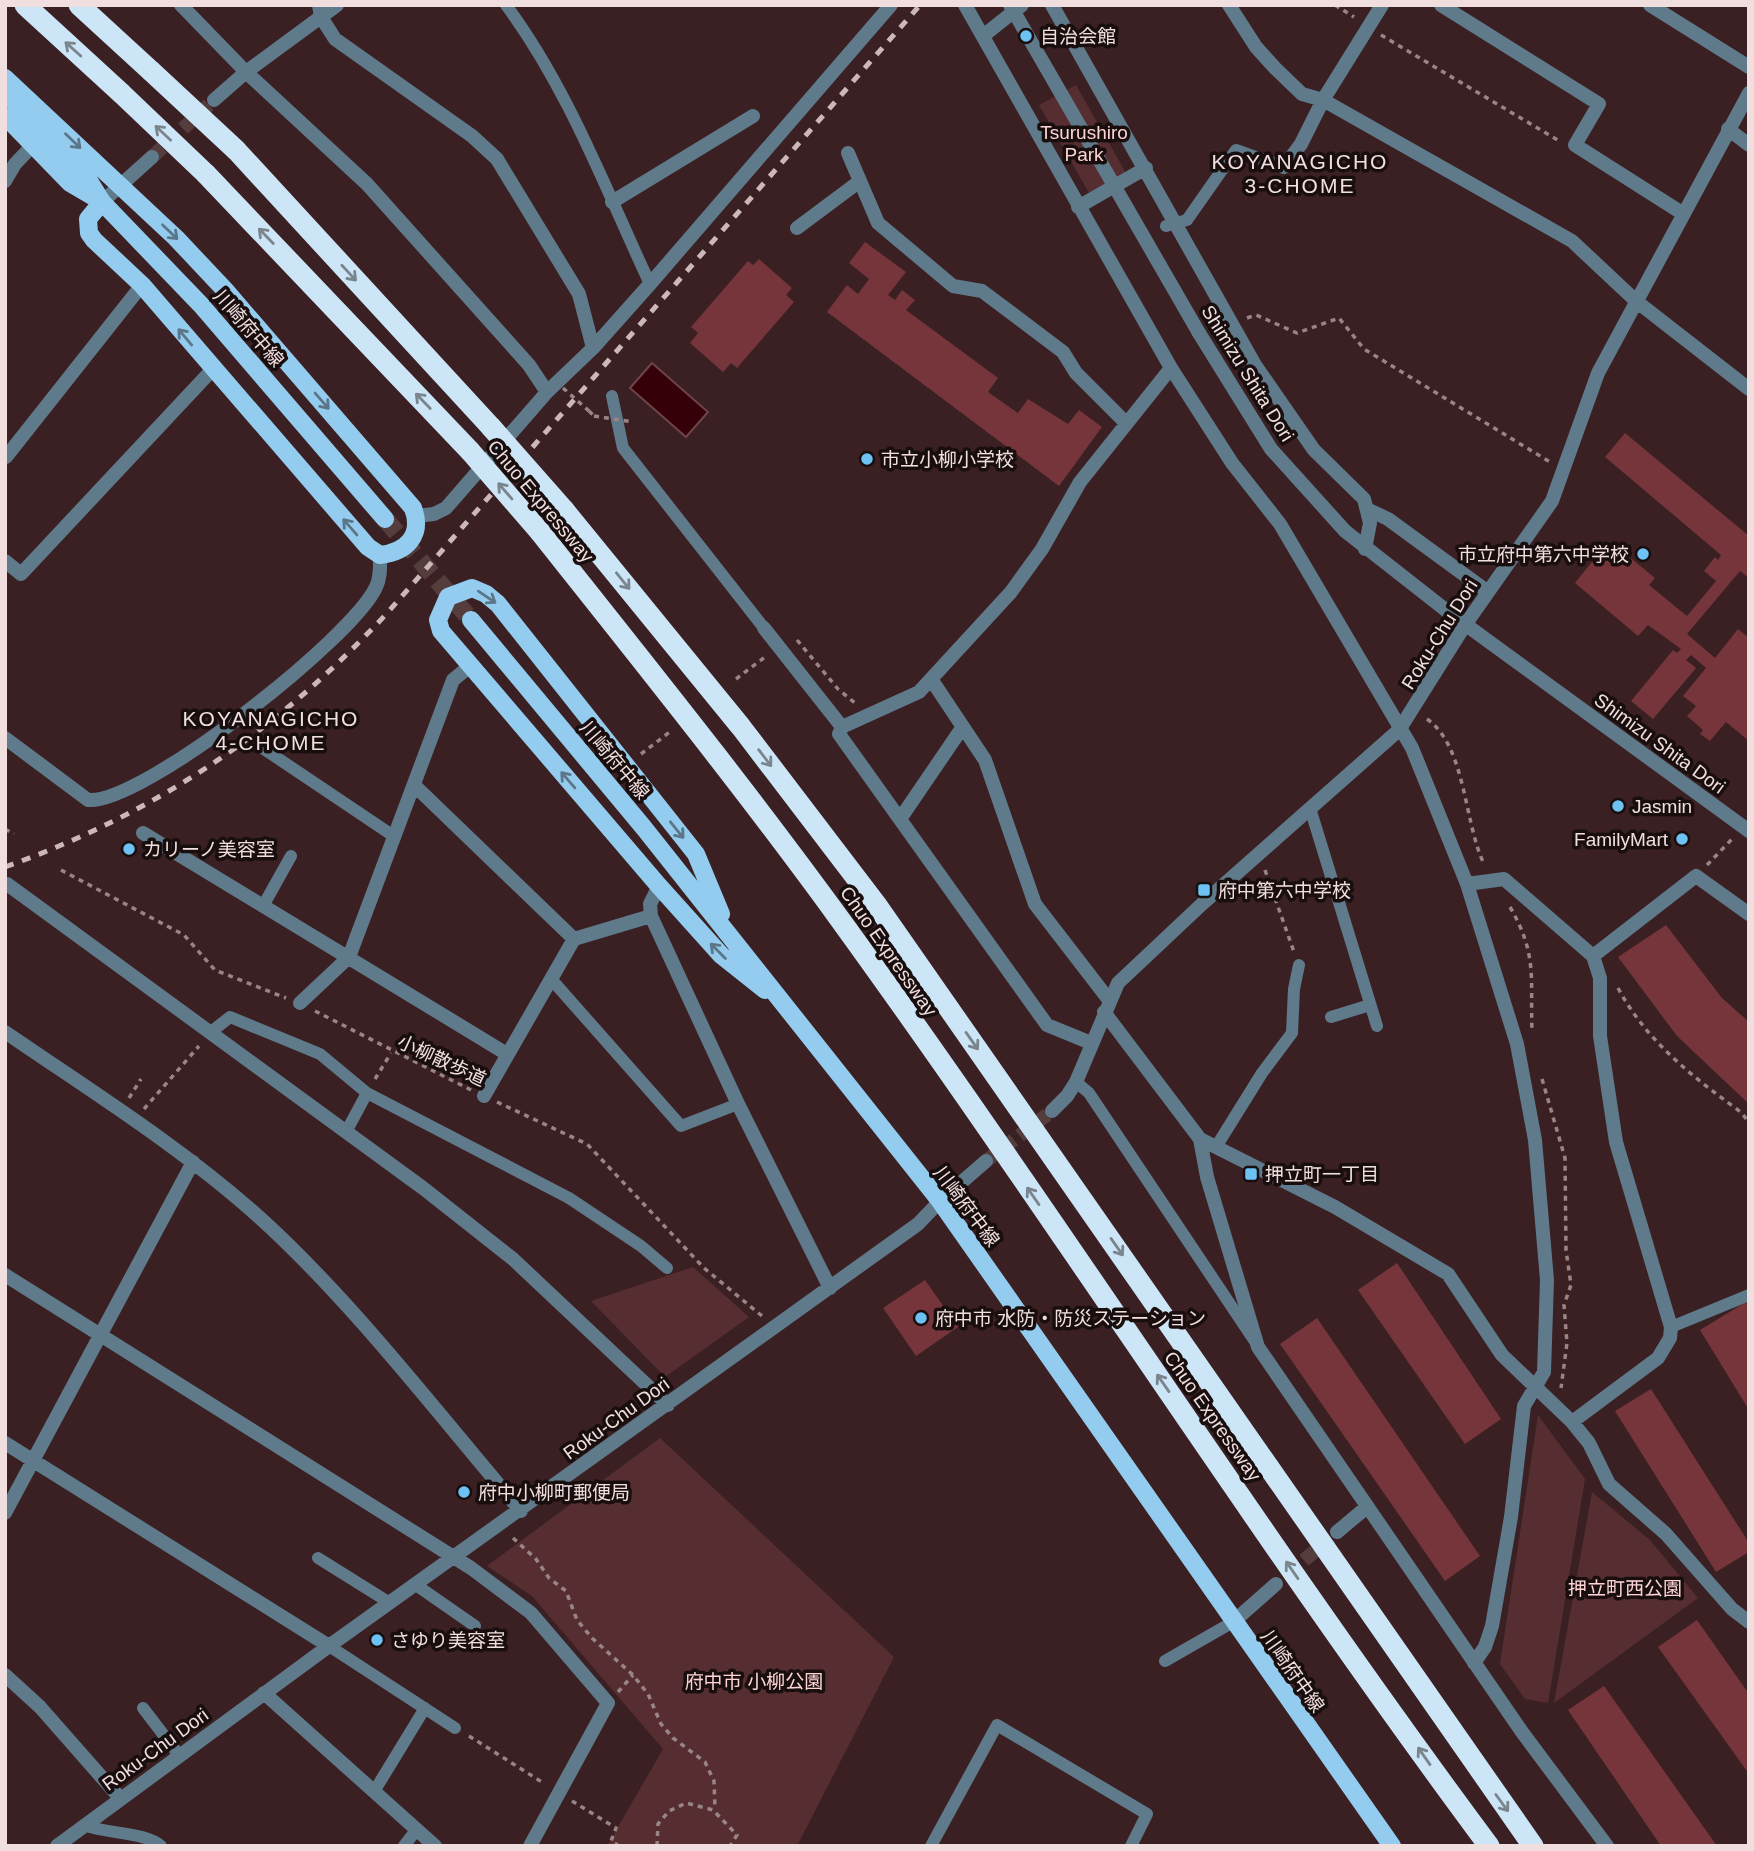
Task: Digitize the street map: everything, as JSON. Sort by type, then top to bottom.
[{"type":"highway","name":"Chuo Expressway","points":[[25,5],[206,174],[470,451],[540,532],[712,749],[844,925],[1489,1846]]},
{"type":"highway","name":"Chuo Expressway","points":[[79,5],[236,150],[491,427],[564,510],[741,727],[876,904],[1470,1760],[1533,1845]]},
{"type":"main road","points":[[5,78],[120,185],[225,290],[379,469],[418,522],[406,547],[394,554],[380,555],[368,547],[212,370],[142,285],[89,233],[88,219],[102,202]]},
{"type":"main road","name":"川崎府中線","points":[[5,92],[83,171],[102,202],[201,305],[385,519]]},
{"type":"main road","name":"川崎府中線","points":[[5,116],[70,183],[102,202]]},
{"type":"main road","points":[[729,933],[696,854],[498,604],[486,594],[472,588],[448,597],[438,620],[441,631],[721,955],[790,1010]]},
{"type":"main road","name":"川崎府中線","points":[[471,620],[729,933],[940,1201],[1392,1846]]},
{"type":"street","points":[[181,5],[246,72],[367,184],[529,365],[547,393]]},
{"type":"street","points":[[214,100],[320,11],[337,5]]},
{"type":"street","points":[[415,516],[434,514],[446,508],[547,393],[593,348],[650,284],[891,5]]},
{"type":"street","points":[[965,5],[1171,368],[1232,463],[1280,524],[1412,748],[1467,884],[1517,1044],[1535,1140],[1547,1280],[1544,1372],[1524,1406],[1511,1517],[1492,1626],[1485,1647],[1474,1663]]},
{"type":"street","name":"Shimizu Shita Dori","points":[[1010,5],[1199,333],[1270,449],[1317,504],[1365,549],[1465,625],[1749,831]]},
{"type":"street","points":[[983,36],[1022,5]]},
{"type":"street","points":[[1052,5],[1146,168],[1171,224],[1233,323],[1255,365],[1293,423],[1340,478],[1363,499],[1369,510],[1365,549]]},
{"type":"street","points":[[1229,5],[1256,47],[1302,94],[1323,100],[1572,241],[1636,301],[1749,389]]},
{"type":"street","points":[[1284,167],[1301,144],[1323,100],[1382,5]]},
{"type":"street","points":[[1441,5],[1599,104],[1575,145],[1682,213]]},
{"type":"street","points":[[1652,6],[1749,67]]},
{"type":"street","points":[[320,11],[335,38],[472,135],[497,159],[579,293],[593,348]]},
{"type":"street","name":"Roku-Chu Dori","points":[[1052,1111],[1068,1096],[1076,1082],[1118,983],[1399,730],[1465,625],[1552,501],[1598,373],[1749,93]]},
{"type":"street","points":[[612,202],[753,116]]},
{"type":"street","points":[[1728,129],[1749,145]]},
{"type":"street","points":[[5,181],[15,164],[33,145]]},
{"type":"street","points":[[848,153],[878,223],[953,286],[982,291],[1063,352],[1076,373],[1125,422]]},
{"type":"street","points":[[102,202],[152,157]]},
{"type":"street","points":[[1078,207],[1146,168]]},
{"type":"street","points":[[797,228],[860,181]]},
{"type":"street","points":[[6,457],[142,285]]},
{"type":"street","points":[[1091,1043],[1047,1026],[839,734],[842,727],[919,692],[1011,592],[1042,549],[1080,482],[1125,422],[1171,368]]},
{"type":"street","points":[[5,561],[21,574],[212,370]]},
{"type":"street","points":[[1369,510],[1388,519],[1488,592]]},
{"type":"street","points":[[5,738],[88,800],[101,801],[158,772],[267,697],[317,652],[376,588],[380,555]]},
{"type":"street","points":[[764,628],[842,727]]},
{"type":"street","points":[[300,1003],[349,957],[453,680],[470,666]]},
{"type":"street","points":[[932,679],[985,761],[1035,904],[1200,1139],[1207,1177],[1258,1347],[1474,1663],[1606,1846]]},
{"type":"street","points":[[900,820],[962,728]]},
{"type":"street","points":[[415,786],[574,939]]},
{"type":"street","points":[[143,833],[507,1054]]},
{"type":"street","points":[[1593,956],[1696,876],[1749,914]]},
{"type":"street","points":[[1467,884],[1504,879],[1593,956],[1600,978],[1600,1036],[1616,1142],[1671,1327],[1670,1338],[1658,1358],[1573,1422]]},
{"type":"street","points":[[7,884],[346,1132],[513,1259],[668,1405]]},
{"type":"street","points":[[659,886],[650,904],[651,916],[738,1104],[830,1287]]},
{"type":"street","points":[[484,1096],[574,939],[651,916]]},
{"type":"street","points":[[5,1032],[193,1162],[260,1218],[328,1287],[521,1511]]},
{"type":"street","points":[[1200,1139],[1335,1208],[1448,1274],[1502,1354],[1573,1422],[1589,1443],[1609,1484],[1666,1534],[1732,1609],[1749,1622]]},
{"type":"street","name":"Roku-Chu Dori","points":[[57,1846],[329,1646],[918,1224],[986,1161]]},
{"type":"street","points":[[5,1513],[193,1162]]},
{"type":"street","points":[[5,1275],[455,1557],[531,1613],[608,1703],[530,1846]]},
{"type":"street","points":[[5,1443],[329,1646]]},
{"type":"street","points":[[1337,1532],[1367,1507]]},
{"type":"street","points":[[1233,1622],[1276,1584]]},
{"type":"street","points":[[5,1675],[40,1707],[120,1798]]},
{"type":"street","points":[[264,1693],[435,1846]]},
{"type":"lane","points":[[506,5],[531,39],[554,80],[650,284]]},
{"type":"lane","points":[[1171,224],[1187,220],[1236,150],[1284,167]]},
{"type":"lane","points":[[612,396],[623,448],[764,628]]},
{"type":"lane","points":[[258,745],[395,837]]},
{"type":"lane","points":[[1310,808],[1377,1026]]},
{"type":"lane","points":[[263,906],[291,856]]},
{"type":"lane","points":[[1216,1147],[1262,1073],[1292,1033],[1294,989],[1299,965]]},
{"type":"lane","points":[[552,980],[681,1126],[738,1104]]},
{"type":"lane","points":[[1331,1017],[1370,1005]]},
{"type":"lane","points":[[211,1032],[230,1017],[320,1054],[367,1093],[569,1198],[641,1246],[667,1268]]},
{"type":"lane","points":[[1076,1082],[1089,1093],[1258,1347]]},
{"type":"lane","points":[[346,1132],[367,1093]]},
{"type":"lane","points":[[1671,1327],[1749,1295]]},
{"type":"lane","points":[[318,1558],[390,1603]]},
{"type":"lane","points":[[416,1585],[475,1626]]},
{"type":"lane","points":[[1165,1661],[1233,1622]]},
{"type":"lane","points":[[329,1646],[455,1728]]},
{"type":"lane","points":[[143,1708],[179,1755]]},
{"type":"lane","points":[[375,1790],[425,1708]]},
{"type":"lane","points":[[931,1846],[997,1725],[1147,1814],[1131,1846]]},
{"type":"lane","points":[[84,1825],[101,1832],[154,1840],[162,1846]]},
{"type":"lane","points":[[404,1846],[417,1829]]},
{"type":"path","points":[[1335,5],[1565,144],[1575,145]]},
{"type":"path","points":[[1233,323],[1256,315],[1297,333],[1339,318],[1364,349],[1563,470]]},
{"type":"path","points":[[563,388],[594,416],[633,422]]},
{"type":"path","points":[[795,637],[848,700],[860,705]]},
{"type":"path","points":[[736,679],[778,646]]},
{"type":"path","points":[[626,766],[672,730]]},
{"type":"path","points":[[5,830],[14,834]]},
{"type":"path","points":[[1696,876],[1733,838]]},
{"type":"path","points":[[1264,864],[1299,965]]},
{"type":"path","name":"小柳散歩道","points":[[61,870],[184,935],[215,970],[300,1003],[391,1052],[587,1144],[704,1268],[775,1327]]},
{"type":"path","points":[[1618,986],[1629,1009],[1681,1068],[1742,1113],[1749,1123]]},
{"type":"path","points":[[134,1121],[211,1032]]},
{"type":"path","points":[[367,1093],[391,1052]]},
{"type":"path","points":[[513,1538],[536,1559],[549,1578],[566,1591],[577,1620],[592,1639],[634,1675],[648,1694],[661,1724],[673,1738],[705,1762],[714,1782],[715,1809]]},
{"type":"path","points":[[455,1728],[616,1828],[611,1841],[619,1846]]},
{"type":"path","points":[[657,1846],[658,1824],[669,1811],[686,1803],[713,1810],[737,1835],[730,1846]]},
{"type":"green space","name":"Tsurushiro Park","points":[[1076,85],[1130,180],[1093,200],[1039,105]]},
{"type":"green space","points":[[693,1267],[749,1317],[665,1377],[591,1301]]},
{"type":"green space","points":[[1538,1415],[1585,1479],[1548,1703],[1525,1699],[1500,1664]]},
{"type":"green space","name":"府中市 小柳公園","points":[[660,1438],[894,1657],[797,1846],[607,1846],[663,1749],[532,1596],[487,1566]]},
{"type":"green space","name":"押立町西公園","points":[[1592,1492],[1650,1540],[1698,1598],[1554,1703]]},
{"type":"shaded area","points":[[652,363],[708,412],[686,437],[630,388]]},
{"type":"building","points":[[865,242],[906,272],[888,295],[895,300],[902,290],[915,300],[906,310],[998,378],[988,392],[1018,413],[1028,399],[1068,424],[1079,410],[1102,427],[1059,486],[827,312],[847,285],[858,294],[869,279],[849,263]]},
{"type":"building","points":[[759,259],[792,288],[786,295],[794,302],[737,368],[731,363],[723,372],[690,343],[698,333],[691,327],[748,261],[753,265]]},
{"type":"building","points":[[1625,433],[1749,536],[1749,578],[1740,571],[1687,634],[1715,658],[1738,629],[1749,638],[1749,741],[1726,722],[1710,741],[1700,734],[1703,730],[1687,716],[1696,706],[1683,696],[1706,668],[1691,655],[1686,660],[1696,668],[1653,719],[1631,701],[1673,650],[1677,653],[1681,649],[1648,625],[1638,636],[1575,583],[1604,547],[1617,558],[1632,559],[1655,578],[1649,585],[1687,616],[1716,581],[1704,571],[1715,557],[1718,560],[1721,555],[1605,457]]},
{"type":"building","points":[[1666,925],[1722,998],[1749,1022],[1749,1104],[1677,1036],[1618,957]]},
{"type":"building","points":[[1397,1263],[1501,1419],[1465,1444],[1358,1290]]},
{"type":"building","name":"府中市 水防・防災ステーション","points":[[925,1280],[958,1327],[916,1356],[883,1308]]},
{"type":"building","points":[[1746,1302],[1749,1308],[1749,1410],[1700,1330]]},
{"type":"building","points":[[1317,1318],[1480,1556],[1445,1581],[1280,1344]]},
{"type":"building","points":[[1651,1389],[1749,1543],[1749,1552],[1716,1572],[1615,1411]]},
{"type":"building","points":[[1697,1620],[1749,1694],[1749,1774],[1658,1647]]},
{"type":"building","points":[[1604,1686],[1717,1846],[1661,1846],[1568,1710]]},
{"type":"tunnel","points":[[152,157],[214,100]]},
{"type":"tunnel","points":[[385,519],[471,620]]},
{"type":"tunnel","points":[[986,1161],[1052,1111]]},
{"type":"tunnel","points":[[1288,1574],[1337,1532]]},
{"type":"railway","points":[[5,867],[114,821],[165,793],[260,730],[347,654],[389,611],[920,5]]},
{"type":"place","name":"自治会館","points":[[1026,36]]},
{"type":"place","name":"市立小柳小学校","points":[[867,459]]},
{"type":"place","name":"市立府中第六中学校","points":[[1643,554]]},
{"type":"place","name":"Jasmin","points":[[1618,806]]},
{"type":"place","name":"FamilyMart","points":[[1682,839]]},
{"type":"place","name":"カリーノ美容室","points":[[129,849]]},
{"type":"place","name":"府中第六中学校","points":[[1204,890]]},
{"type":"place","name":"押立町一丁目","points":[[1251,1174]]},
{"type":"place","name":"府中市 水防・防災ステーション","points":[[921,1318]]},
{"type":"place","name":"府中小柳町郵便局","points":[[464,1492]]},
{"type":"place","name":"さゆり美容室","points":[[377,1640]]},
{"type":"district","name":"KOYANAGICHO 3-CHOME","points":[[1300,174]]},
{"type":"district","name":"KOYANAGICHO 4-CHOME","points":[[271,731]]}]
